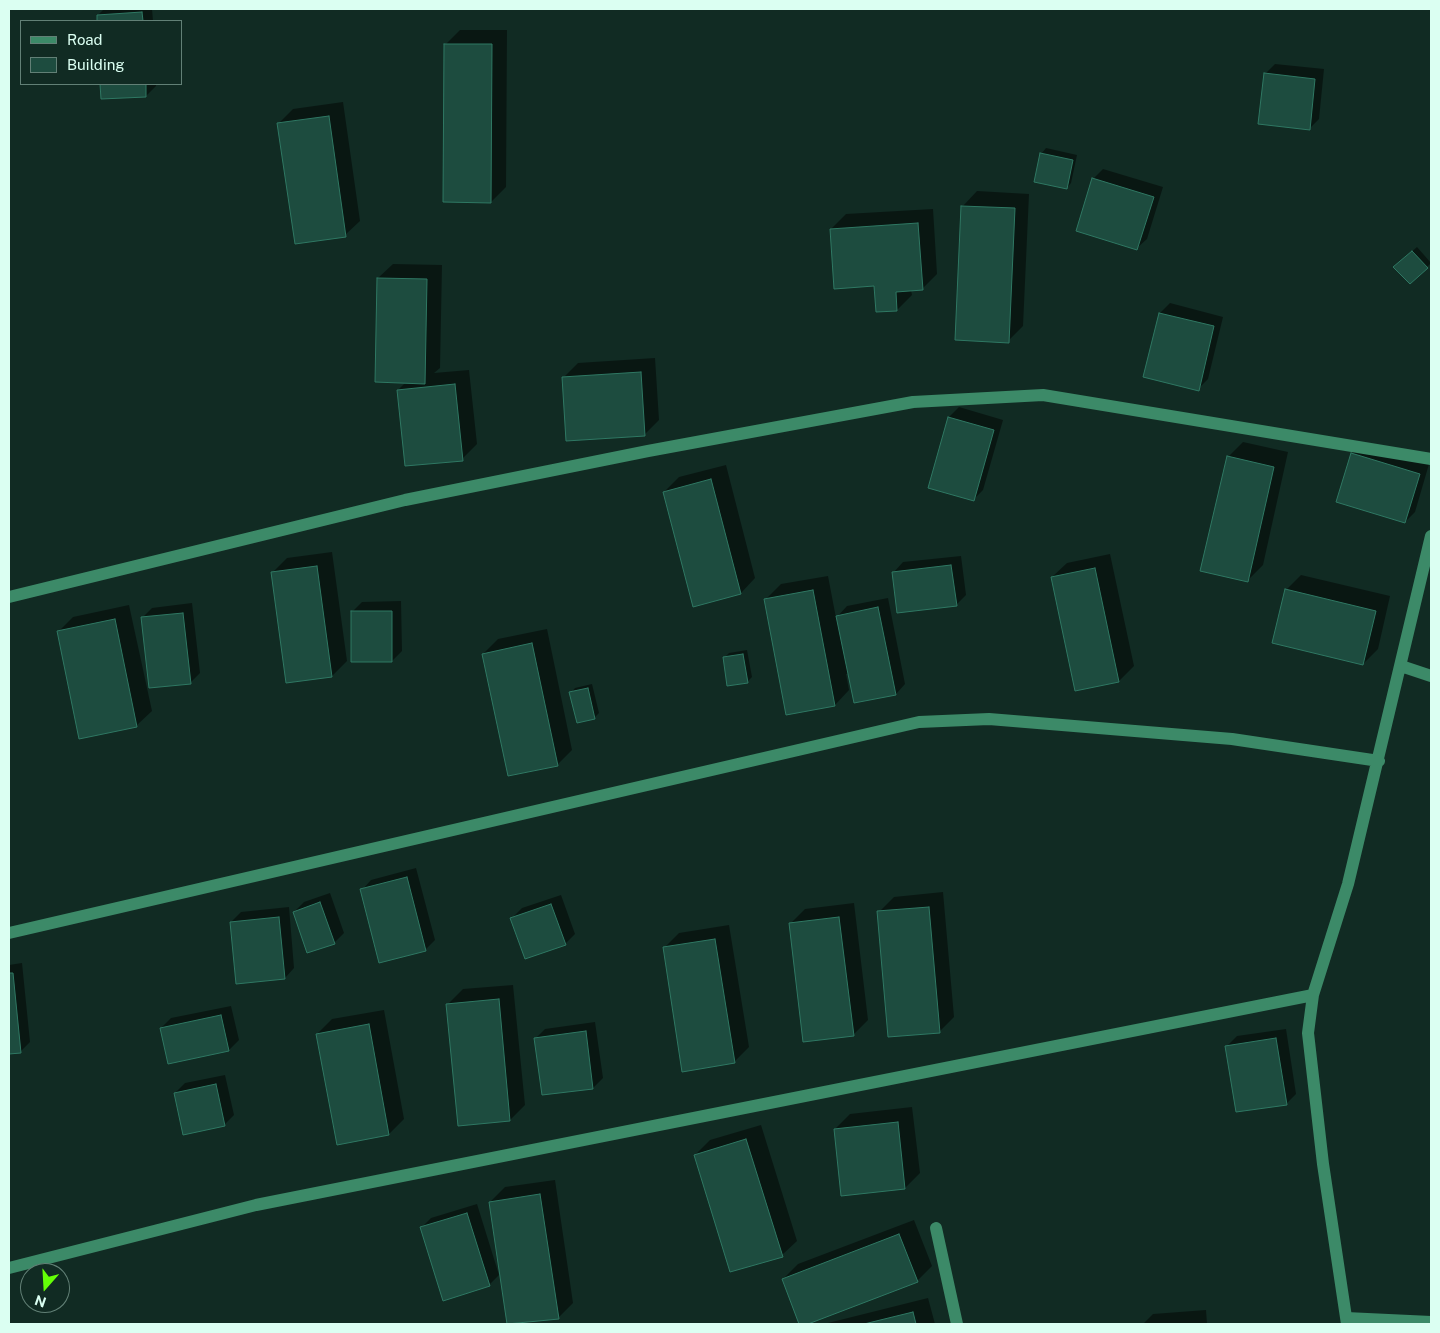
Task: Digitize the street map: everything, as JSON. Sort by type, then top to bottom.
[{"type":"street","points":[[9,597],[405,500],[648,451],[913,402],[1043,395],[1431,459]]},
{"type":"street","points":[[1431,536],[1379,761],[1348,884],[1313,995],[1308,1033],[1323,1164],[1346,1321],[1431,1322]]},
{"type":"street","points":[[1401,666],[1431,676]]},
{"type":"street","points":[[9,934],[920,722],[989,719],[1232,739],[1379,761]]},
{"type":"street","points":[[9,1268],[256,1205],[1313,995]]},
{"type":"street","points":[[936,1228],[958,1324]]},
{"type":"building","points":[[142,12],[143,20],[97,20],[97,15]]},
{"type":"building","points":[[444,44],[492,44],[491,203],[443,202]]},
{"type":"building","points":[[1264,73],[1315,79],[1310,130],[1258,124]]},
{"type":"building","points":[[100,85],[146,85],[146,97],[101,99]]},
{"type":"building","points":[[329,116],[346,237],[295,244],[277,123]]},
{"type":"building","points":[[1040,153],[1073,160],[1067,189],[1034,182]]},
{"type":"building","points":[[1092,178],[1154,197],[1137,250],[1076,231]]},
{"type":"building","points":[[961,206],[1015,208],[1009,343],[955,340]]},
{"type":"building","points":[[918,223],[923,290],[896,292],[897,311],[876,312],[874,286],[834,289],[830,229]]},
{"type":"building","points":[[1412,251],[1428,268],[1410,284],[1393,267]]},
{"type":"building","points":[[377,278],[427,279],[425,384],[375,382]]},
{"type":"building","points":[[1159,313],[1214,326],[1199,391],[1143,377]]},
{"type":"building","points":[[641,372],[645,436],[566,441],[562,377]]},
{"type":"building","points":[[455,384],[463,461],[405,466],[397,390]]},
{"type":"building","points":[[948,417],[994,430],[974,501],[928,488]]},
{"type":"building","points":[[1351,453],[1420,474],[1405,523],[1336,502]]},
{"type":"building","points":[[1227,456],[1274,467],[1248,582],[1200,571]]},
{"type":"building","points":[[711,479],[741,594],[693,607],[663,492]]},
{"type":"building","points":[[951,565],[957,606],[897,613],[892,572]]},
{"type":"building","points":[[317,566],[332,677],[286,683],[271,572]]},
{"type":"building","points":[[1095,568],[1119,682],[1075,691],[1051,577]]},
{"type":"building","points":[[1285,589],[1376,611],[1363,665],[1272,643]]},
{"type":"building","points":[[813,590],[835,706],[786,715],[764,599]]},
{"type":"building","points":[[878,607],[896,695],[854,703],[836,616]]},
{"type":"building","points":[[351,611],[392,611],[392,662],[351,662]]},
{"type":"building","points":[[183,613],[191,684],[149,688],[141,617]]},
{"type":"building","points":[[115,619],[137,727],[79,739],[57,631]]},
{"type":"building","points":[[532,643],[558,766],[508,776],[482,654]]},
{"type":"building","points":[[743,654],[748,683],[727,686],[723,657]]},
{"type":"building","points":[[588,688],[595,719],[577,723],[569,692]]},
{"type":"building","points":[[407,877],[426,951],[379,963],[360,889]]},
{"type":"building","points":[[320,902],[335,944],[307,953],[293,912]]},
{"type":"building","points":[[551,904],[566,945],[525,959],[510,918]]},
{"type":"building","points":[[929,907],[940,1033],[888,1037],[877,911]]},
{"type":"building","points":[[279,917],[285,979],[236,984],[230,922]]},
{"type":"building","points":[[839,917],[854,1036],[803,1042],[789,923]]},
{"type":"building","points":[[715,939],[735,1063],[682,1072],[663,947]]},
{"type":"building","points":[[9,973],[13,973],[21,1053],[9,1054]]},
{"type":"building","points":[[499,999],[510,1121],[458,1126],[446,1004]]},
{"type":"building","points":[[221,1015],[229,1051],[168,1064],[160,1028]]},
{"type":"building","points":[[369,1024],[389,1135],[337,1145],[316,1034]]},
{"type":"building","points":[[586,1031],[593,1089],[542,1095],[534,1038]]},
{"type":"building","points":[[1276,1038],[1287,1105],[1236,1112],[1225,1046]]},
{"type":"building","points":[[216,1084],[225,1126],[183,1135],[174,1093]]},
{"type":"building","points":[[898,1122],[905,1189],[841,1196],[834,1129]]},
{"type":"building","points":[[746,1139],[783,1257],[730,1272],[694,1155]]},
{"type":"building","points":[[540,1194],[559,1319],[507,1324],[489,1202]]},
{"type":"building","points":[[467,1213],[490,1286],[443,1301],[420,1227]]},
{"type":"building","points":[[899,1234],[918,1282],[808,1324],[799,1324],[782,1279]]},
{"type":"building","points":[[913,1312],[916,1324],[864,1324]]}]
